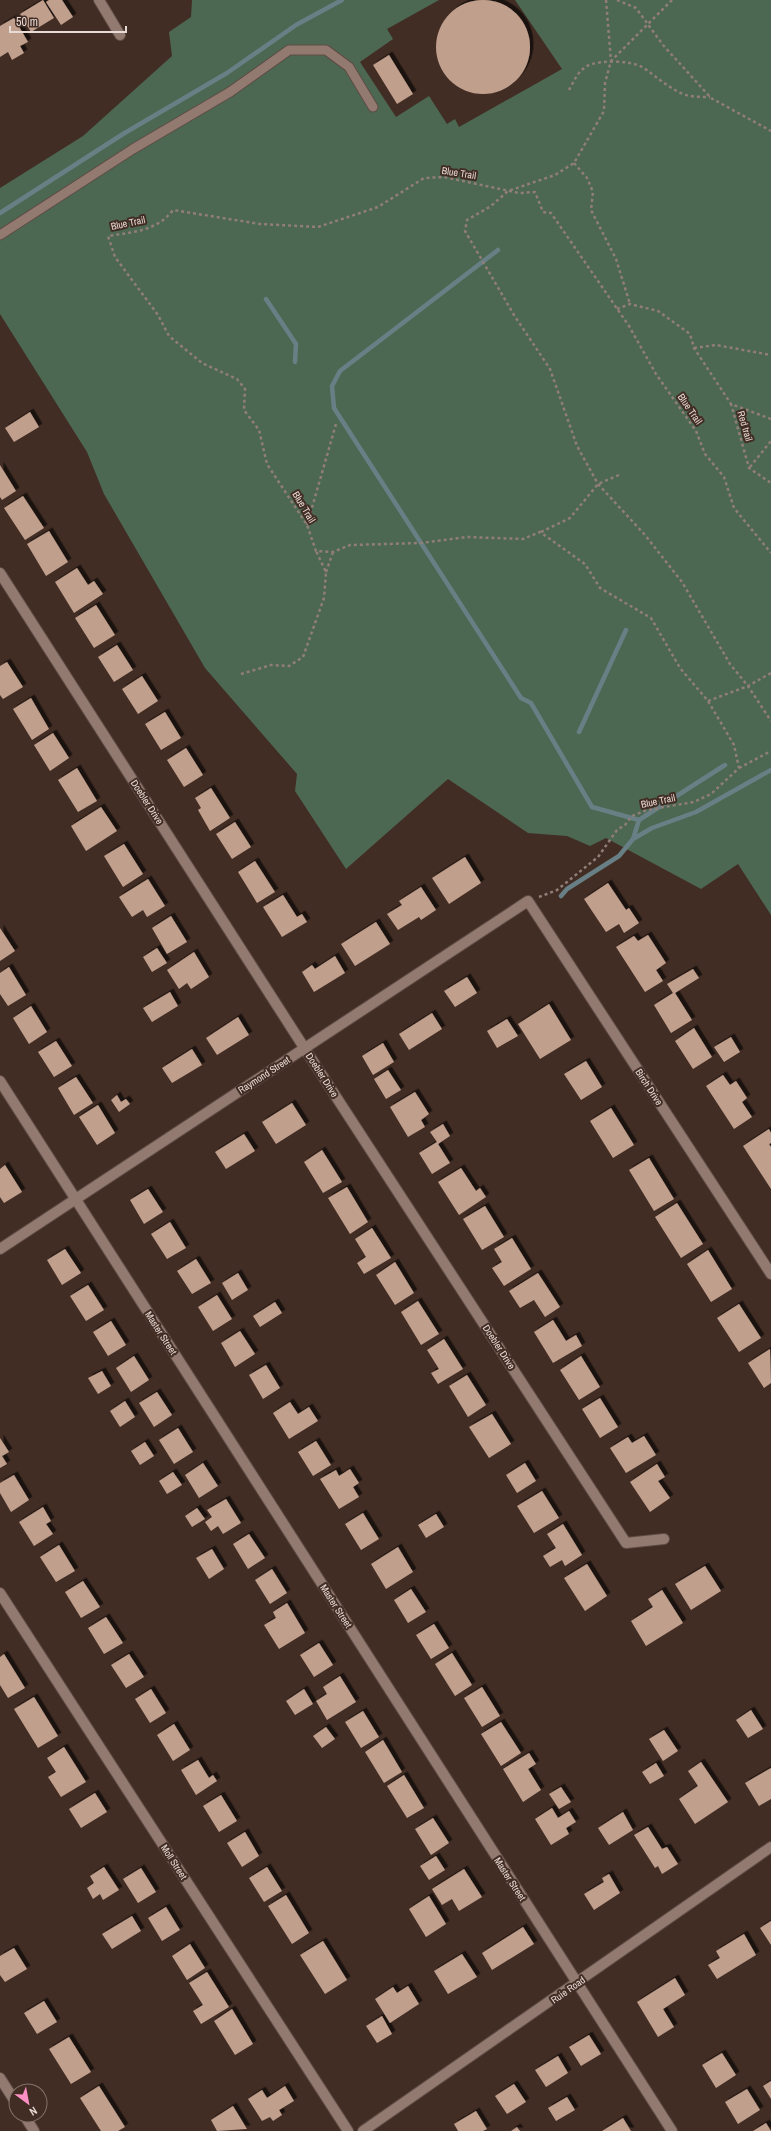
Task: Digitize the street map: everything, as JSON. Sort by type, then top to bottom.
[{"type":"street","points":[[99,0],[120,35]]},
{"type":"street","name":"Doebler Drive","points":[[0,573],[305,1049],[626,1544],[664,1539]]},
{"type":"street","name":"Raymond Street","points":[[0,1249],[528,901]]},
{"type":"street","name":"Birch Drive","points":[[528,901],[771,1274]]},
{"type":"street","name":"Master Street","points":[[0,1081],[672,2131]]},
{"type":"street","name":"Moll Street","points":[[0,1593],[348,2131]]},
{"type":"street","name":"Ruie Road","points":[[363,2131],[577,1984],[771,1847]]},
{"type":"street","points":[[0,2078],[8,2090]]},
{"type":"lane","points":[[0,235],[133,149],[230,92],[289,50],[326,50],[349,66],[373,107]]},
{"type":"path","points":[[606,0],[611,61],[605,83],[604,111],[574,163],[555,175],[508,191],[491,206],[467,220],[465,231],[514,315],[550,369],[577,446],[598,484],[645,535],[682,582],[730,664],[748,686],[771,721]]},
{"type":"path","points":[[617,0],[636,8],[663,45],[711,98],[771,131]]},
{"type":"path","points":[[611,61],[672,0]]},
{"type":"path","points":[[569,90],[576,76],[588,66],[611,61],[625,62],[640,66],[666,86],[685,95],[711,98]]},
{"type":"path","points":[[574,163],[587,178],[593,192],[591,210],[616,259],[630,304]]},
{"type":"path","name":"Blue Trail","points":[[326,572],[316,551],[307,525],[266,464],[259,430],[244,410],[245,389],[237,379],[202,363],[169,336],[158,315],[115,257],[108,236],[142,230],[165,221],[173,210],[260,224],[318,227],[378,207],[424,178],[444,177],[519,193],[535,192],[543,212],[552,213],[618,309],[656,374],[696,431],[704,454],[724,478],[734,508],[771,553]]},
{"type":"path","points":[[618,309],[630,304],[658,311],[690,334],[694,348],[731,404]]},
{"type":"path","points":[[694,348],[716,345],[771,355]]},
{"type":"path","name":"Red trail","points":[[731,404],[771,419]]},
{"type":"path","name":"Red trail","points":[[731,404],[750,468]]},
{"type":"path","points":[[307,525],[336,424]]},
{"type":"path","points":[[771,441],[750,468],[771,483]]},
{"type":"path","points":[[316,551],[333,552],[350,545],[421,543],[467,536],[523,539],[570,518],[598,484],[619,475]]},
{"type":"path","points":[[540,532],[585,564],[600,588],[651,618],[680,668],[708,701],[734,745],[739,768]]},
{"type":"path","points":[[241,674],[271,665],[289,666],[303,657],[324,598],[326,572],[333,552]]},
{"type":"path","points":[[708,701],[748,686],[771,673]]},
{"type":"path","name":"Blue Trail","points":[[528,901],[557,890],[598,857],[617,830],[625,825],[632,816],[647,810],[694,802],[711,794],[739,768],[771,751]]},
{"type":"green space","points":[[192,0],[439,0],[387,29],[393,39],[360,62],[396,117],[429,96],[447,124],[455,119],[459,127],[562,69],[515,0],[771,0],[771,915],[738,864],[701,889],[606,838],[590,846],[567,836],[528,833],[448,779],[346,869],[295,791],[297,774],[205,668],[104,494],[87,452],[0,314],[0,188],[83,136],[172,56],[169,32],[191,17]]},
{"type":"building","points":[[43,0],[54,18],[31,32],[20,14]]},
{"type":"building","points":[[49,0],[62,0],[73,17],[61,25],[46,2]]},
{"type":"building","points":[[483,0],[501,3],[516,14],[527,29],[530,47],[527,65],[516,80],[501,91],[483,94],[465,91],[450,80],[439,65],[436,47],[439,29],[450,14],[465,3]]},
{"type":"building","points":[[14,18],[28,42],[20,46],[24,53],[12,60],[8,52],[0,57],[0,26]]},
{"type":"building","points":[[389,55],[413,94],[397,104],[373,65]]},
{"type":"building","points":[[30,412],[39,427],[14,442],[5,428]]},
{"type":"building","points":[[0,465],[16,491],[2,500],[0,497]]},
{"type":"building","points":[[23,496],[44,528],[25,540],[4,508]]},
{"type":"building","points":[[49,531],[68,562],[46,576],[27,544]]},
{"type":"building","points":[[77,568],[88,585],[94,581],[103,594],[74,613],[55,582]]},
{"type":"building","points":[[96,605],[115,635],[94,648],[75,618]]},
{"type":"building","points":[[117,645],[133,670],[114,682],[98,657]]},
{"type":"building","points":[[7,662],[23,687],[3,699],[0,695],[0,666]]},
{"type":"building","points":[[142,676],[158,701],[138,714],[122,689]]},
{"type":"building","points":[[31,698],[49,729],[32,740],[13,709]]},
{"type":"building","points":[[165,712],[181,738],[161,750],[145,724]]},
{"type":"building","points":[[53,733],[69,758],[50,771],[34,745]]},
{"type":"building","points":[[186,748],[203,775],[184,787],[167,760]]},
{"type":"building","points":[[77,768],[97,801],[78,812],[58,780]]},
{"type":"building","points":[[211,788],[230,818],[210,831],[198,810],[201,808],[195,798]]},
{"type":"building","points":[[101,807],[117,831],[86,851],[71,826]]},
{"type":"building","points":[[235,822],[251,847],[232,859],[216,834]]},
{"type":"building","points":[[124,844],[143,874],[123,887],[104,856]]},
{"type":"building","points":[[465,857],[481,883],[449,904],[432,878]]},
{"type":"building","points":[[255,861],[275,892],[257,903],[238,872]]},
{"type":"building","points":[[148,879],[165,906],[147,917],[143,910],[132,917],[119,897]]},
{"type":"building","points":[[608,883],[626,910],[629,908],[639,923],[624,933],[619,924],[606,932],[584,899]]},
{"type":"building","points":[[421,887],[436,910],[421,920],[419,917],[398,930],[387,914],[402,905],[399,901]]},
{"type":"building","points":[[283,895],[297,917],[302,914],[307,922],[282,937],[263,907]]},
{"type":"building","points":[[171,916],[187,942],[167,954],[152,928]]},
{"type":"building","points":[[376,922],[390,944],[355,966],[341,944]]},
{"type":"building","points":[[0,928],[15,951],[0,961]]},
{"type":"building","points":[[648,935],[666,963],[656,970],[663,981],[645,992],[616,947],[634,936],[638,941]]},
{"type":"building","points":[[157,948],[167,963],[152,972],[143,957]]},
{"type":"building","points":[[194,952],[209,977],[191,989],[187,983],[179,989],[167,970]]},
{"type":"building","points":[[335,956],[345,973],[314,992],[302,972],[312,965],[315,969]]},
{"type":"building","points":[[9,967],[26,995],[8,1006],[0,994],[0,973]]},
{"type":"building","points":[[693,969],[699,978],[675,993],[692,1020],[671,1033],[654,1005],[673,993],[667,984]]},
{"type":"building","points":[[467,977],[477,993],[455,1007],[444,991]]},
{"type":"building","points":[[170,992],[178,1006],[152,1022],[143,1008]]},
{"type":"building","points":[[549,1004],[571,1040],[540,1059],[518,1024]]},
{"type":"building","points":[[31,1006],[47,1032],[29,1044],[13,1018]]},
{"type":"building","points":[[432,1013],[442,1029],[409,1050],[399,1034]]},
{"type":"building","points":[[238,1017],[249,1035],[217,1055],[206,1038]]},
{"type":"building","points":[[507,1019],[518,1036],[497,1048],[487,1031]]},
{"type":"building","points":[[694,1028],[712,1057],[693,1069],[675,1041]]},
{"type":"building","points":[[731,1037],[740,1052],[724,1062],[714,1047]]},
{"type":"building","points":[[56,1041],[72,1066],[54,1077],[38,1052]]},
{"type":"building","points":[[383,1043],[394,1062],[373,1075],[362,1056]]},
{"type":"building","points":[[192,1049],[202,1065],[172,1083],[162,1068]]},
{"type":"building","points":[[586,1061],[602,1087],[581,1100],[564,1074]]},
{"type":"building","points":[[388,1070],[401,1090],[386,1099],[374,1079]]},
{"type":"building","points":[[723,1075],[730,1085],[736,1081],[747,1098],[742,1102],[752,1117],[734,1129],[706,1086]]},
{"type":"building","points":[[76,1077],[93,1103],[74,1115],[58,1088]]},
{"type":"building","points":[[415,1092],[429,1114],[421,1120],[425,1127],[408,1137],[390,1107]]},
{"type":"building","points":[[117,1095],[121,1102],[126,1099],[130,1104],[119,1112],[111,1100]]},
{"type":"building","points":[[292,1103],[306,1125],[276,1144],[262,1122]]},
{"type":"building","points":[[98,1105],[115,1133],[97,1145],[79,1117]]},
{"type":"building","points":[[611,1108],[634,1145],[613,1158],[590,1121]]},
{"type":"building","points":[[443,1124],[450,1136],[438,1144],[450,1163],[432,1174],[419,1153],[437,1142],[430,1132]]},
{"type":"building","points":[[769,1129],[771,1133],[771,1143],[769,1144],[771,1147],[771,1189],[743,1146]]},
{"type":"building","points":[[244,1134],[255,1151],[226,1169],[215,1152]]},
{"type":"building","points":[[322,1150],[342,1182],[323,1193],[304,1162]]},
{"type":"building","points":[[649,1158],[674,1199],[654,1211],[629,1170]]},
{"type":"building","points":[[5,1165],[22,1192],[4,1203],[0,1197],[0,1169]]},
{"type":"building","points":[[461,1168],[476,1191],[480,1188],[486,1197],[459,1215],[438,1182]]},
{"type":"building","points":[[347,1187],[368,1222],[350,1234],[328,1198]]},
{"type":"building","points":[[148,1189],[163,1212],[144,1224],[130,1200]]},
{"type":"building","points":[[677,1203],[703,1244],[681,1258],[655,1217]]},
{"type":"building","points":[[485,1206],[504,1237],[482,1250],[463,1219]]},
{"type":"building","points":[[170,1222],[186,1248],[167,1259],[151,1234]]},
{"type":"building","points":[[372,1228],[391,1258],[364,1274],[357,1263],[366,1257],[355,1239]]},
{"type":"building","points":[[512,1238],[531,1269],[504,1286],[492,1268],[502,1262],[494,1249]]},
{"type":"building","points":[[65,1249],[81,1273],[62,1285],[47,1260]]},
{"type":"building","points":[[708,1250],[732,1289],[711,1302],[687,1264]]},
{"type":"building","points":[[196,1259],[211,1283],[192,1294],[177,1271]]},
{"type":"building","points":[[395,1262],[414,1293],[395,1305],[376,1275]]},
{"type":"building","points":[[238,1273],[248,1290],[232,1300],[222,1283]]},
{"type":"building","points":[[538,1273],[560,1307],[545,1317],[534,1300],[520,1308],[509,1291]]},
{"type":"building","points":[[88,1285],[104,1310],[86,1321],[70,1296]]},
{"type":"building","points":[[217,1295],[232,1319],[213,1331],[198,1307]]},
{"type":"building","points":[[418,1301],[439,1334],[421,1345],[401,1312]]},
{"type":"building","points":[[275,1302],[282,1313],[260,1327],[253,1316]]},
{"type":"building","points":[[739,1304],[761,1338],[739,1352],[717,1318]]},
{"type":"building","points":[[553,1320],[566,1341],[576,1335],[582,1346],[553,1363],[534,1332]]},
{"type":"building","points":[[111,1321],[126,1345],[108,1356],[93,1332]]},
{"type":"building","points":[[240,1331],[255,1354],[235,1367],[221,1343]]},
{"type":"building","points":[[444,1339],[463,1369],[438,1384],[431,1373],[439,1369],[427,1350]]},
{"type":"building","points":[[770,1349],[771,1383],[764,1388],[748,1363]]},
{"type":"building","points":[[134,1356],[149,1380],[131,1392],[116,1368]]},
{"type":"building","points":[[581,1356],[600,1387],[579,1400],[560,1370]]},
{"type":"building","points":[[266,1365],[280,1388],[263,1399],[249,1375]]},
{"type":"building","points":[[102,1371],[111,1386],[98,1394],[88,1378]]},
{"type":"building","points":[[467,1375],[486,1405],[468,1417],[449,1386]]},
{"type":"building","points":[[157,1392],[172,1415],[154,1427],[139,1403]]},
{"type":"building","points":[[600,1398],[618,1427],[600,1438],[582,1409]]},
{"type":"building","points":[[125,1401],[135,1417],[120,1427],[110,1411]]},
{"type":"building","points":[[290,1402],[298,1414],[309,1407],[318,1421],[289,1439],[273,1413]]},
{"type":"building","points":[[492,1414],[511,1444],[489,1458],[469,1427]]},
{"type":"building","points":[[178,1428],[193,1452],[174,1464],[159,1440]]},
{"type":"building","points":[[644,1436],[656,1455],[626,1473],[610,1448],[628,1437],[632,1443]]},
{"type":"building","points":[[0,1438],[9,1452],[2,1456],[7,1464],[0,1468]]},
{"type":"building","points":[[316,1441],[331,1465],[313,1476],[298,1452]]},
{"type":"building","points":[[145,1442],[154,1456],[140,1465],[131,1451]]},
{"type":"building","points":[[203,1463],[218,1486],[199,1498],[185,1475]]},
{"type":"building","points":[[525,1463],[536,1481],[517,1493],[506,1475]]},
{"type":"building","points":[[657,1464],[665,1477],[658,1481],[670,1498],[650,1512],[630,1482]]},
{"type":"building","points":[[350,1469],[359,1483],[353,1487],[359,1497],[339,1509],[320,1479],[336,1470],[339,1476]]},
{"type":"building","points":[[173,1472],[182,1485],[167,1494],[159,1481]]},
{"type":"building","points":[[14,1475],[29,1500],[11,1512],[0,1493],[0,1483]]},
{"type":"building","points":[[542,1491],[559,1518],[534,1533],[517,1506]]},
{"type":"building","points":[[226,1499],[241,1523],[223,1534],[218,1526],[211,1531],[205,1522],[212,1517],[207,1510]]},
{"type":"building","points":[[43,1507],[51,1521],[46,1524],[53,1534],[34,1546],[19,1522]]},
{"type":"building","points":[[197,1508],[205,1519],[192,1527],[185,1516]]},
{"type":"building","points":[[363,1513],[379,1539],[361,1550],[345,1524]]},
{"type":"building","points":[[436,1514],[444,1527],[426,1538],[418,1525]]},
{"type":"building","points":[[563,1524],[582,1555],[565,1566],[562,1560],[550,1567],[543,1556],[556,1548],[547,1534]]},
{"type":"building","points":[[249,1534],[265,1558],[248,1569],[233,1544]]},
{"type":"building","points":[[59,1545],[75,1571],[56,1582],[40,1557]]},
{"type":"building","points":[[398,1547],[413,1572],[386,1589],[371,1564]]},
{"type":"building","points":[[212,1549],[224,1569],[209,1579],[196,1558]]},
{"type":"building","points":[[587,1564],[607,1596],[585,1611],[564,1578]]},
{"type":"building","points":[[705,1566],[721,1591],[691,1610],[675,1584]]},
{"type":"building","points":[[272,1569],[287,1593],[270,1604],[255,1580]]},
{"type":"building","points":[[83,1581],[100,1607],[81,1618],[65,1592]]},
{"type":"building","points":[[411,1589],[426,1612],[408,1623],[394,1600]]},
{"type":"building","points":[[662,1590],[683,1623],[646,1646],[631,1621],[653,1607],[648,1599]]},
{"type":"building","points":[[287,1603],[305,1633],[279,1649],[264,1625],[276,1618],[273,1612]]},
{"type":"building","points":[[106,1617],[123,1643],[104,1654],[88,1628]]},
{"type":"building","points":[[434,1624],[449,1648],[431,1659],[416,1635]]},
{"type":"building","points":[[319,1643],[333,1665],[314,1677],[300,1655]]},
{"type":"building","points":[[452,1653],[472,1685],[455,1696],[435,1664]]},
{"type":"building","points":[[4,1654],[25,1688],[8,1698],[0,1685],[0,1657]]},
{"type":"building","points":[[129,1654],[144,1677],[126,1688],[111,1665]]},
{"type":"building","points":[[340,1676],[356,1702],[327,1720],[316,1701],[327,1694],[323,1687]]},
{"type":"building","points":[[482,1687],[500,1716],[482,1727],[464,1698]]},
{"type":"building","points":[[151,1689],[166,1713],[150,1723],[135,1699]]},
{"type":"building","points":[[304,1689],[313,1704],[295,1715],[286,1701]]},
{"type":"building","points":[[34,1697],[58,1736],[38,1748],[14,1709]]},
{"type":"building","points":[[751,1710],[763,1729],[748,1738],[736,1720]]},
{"type":"building","points":[[363,1711],[379,1737],[361,1748],[345,1722]]},
{"type":"building","points":[[501,1722],[521,1753],[501,1766],[481,1734]]},
{"type":"building","points":[[174,1724],[190,1750],[173,1761],[157,1735]]},
{"type":"building","points":[[326,1727],[335,1739],[322,1748],[313,1736]]},
{"type":"building","points":[[664,1730],[678,1751],[663,1761],[649,1739]]},
{"type":"building","points":[[383,1740],[402,1772],[384,1783],[365,1752]]},
{"type":"building","points":[[64,1747],[86,1782],[61,1797],[48,1777],[56,1772],[47,1758]]},
{"type":"building","points":[[529,1753],[536,1764],[528,1769],[541,1790],[523,1802],[503,1769]]},
{"type":"building","points":[[198,1760],[209,1778],[213,1775],[217,1781],[196,1795],[181,1770]]},
{"type":"building","points":[[701,1762],[728,1802],[695,1824],[679,1799],[698,1786],[688,1771]]},
{"type":"building","points":[[656,1763],[664,1776],[650,1784],[642,1772]]},
{"type":"building","points":[[771,1768],[771,1799],[759,1806],[745,1783]]},
{"type":"building","points":[[404,1775],[424,1808],[407,1818],[387,1786]]},
{"type":"building","points":[[561,1787],[571,1802],[559,1809],[549,1794]]},
{"type":"building","points":[[95,1793],[107,1812],[81,1828],[69,1809]]},
{"type":"building","points":[[221,1795],[237,1821],[219,1832],[203,1806]]},
{"type":"building","points":[[552,1808],[558,1818],[569,1811],[576,1822],[566,1828],[569,1834],[551,1845],[535,1819]]},
{"type":"building","points":[[623,1812],[633,1830],[609,1845],[598,1828]]},
{"type":"building","points":[[433,1818],[449,1843],[431,1855],[415,1829]]},
{"type":"building","points":[[648,1827],[662,1849],[667,1847],[678,1864],[662,1874],[658,1866],[655,1868],[634,1835]]},
{"type":"building","points":[[245,1832],[259,1856],[242,1867],[227,1843]]},
{"type":"building","points":[[436,1856],[445,1870],[429,1880],[420,1866]]},
{"type":"building","points":[[104,1867],[119,1890],[103,1900],[100,1894],[93,1899],[87,1888],[94,1883],[90,1876]]},
{"type":"building","points":[[267,1867],[282,1891],[264,1902],[249,1878]]},
{"type":"building","points":[[141,1868],[156,1892],[138,1903],[123,1879]]},
{"type":"building","points":[[464,1869],[482,1897],[459,1911],[452,1899],[442,1905],[432,1889]]},
{"type":"building","points":[[609,1874],[620,1893],[594,1910],[584,1894],[604,1882],[602,1878]]},
{"type":"building","points":[[286,1895],[309,1933],[292,1944],[268,1906]]},
{"type":"building","points":[[429,1896],[446,1924],[426,1937],[409,1909]]},
{"type":"building","points":[[166,1907],[180,1930],[162,1941],[148,1918]]},
{"type":"building","points":[[132,1916],[141,1931],[112,1949],[102,1934]]},
{"type":"building","points":[[771,1921],[771,1945],[760,1928]]},
{"type":"building","points":[[523,1927],[534,1944],[492,1970],[482,1953]]},
{"type":"building","points":[[744,1934],[756,1955],[717,1979],[708,1965],[720,1958],[716,1951]]},
{"type":"building","points":[[323,1941],[347,1980],[325,1994],[300,1955]]},
{"type":"building","points":[[190,1944],[205,1968],[187,1980],[172,1956]]},
{"type":"building","points":[[14,1948],[27,1969],[5,1982],[0,1975],[0,1956]]},
{"type":"building","points":[[462,1954],[477,1977],[448,1994],[434,1971]]},
{"type":"building","points":[[207,1972],[229,2007],[201,2024],[193,2011],[203,2005],[189,1983]]},
{"type":"building","points":[[675,1978],[685,1995],[663,2009],[674,2027],[658,2037],[637,2002]]},
{"type":"building","points":[[408,1986],[419,2004],[390,2023],[375,1999],[393,1987],[397,1993]]},
{"type":"building","points":[[44,2001],[57,2022],[37,2034],[24,2013]]},
{"type":"building","points":[[232,2009],[253,2044],[235,2055],[214,2021]]},
{"type":"building","points":[[382,2016],[392,2034],[377,2043],[366,2026]]},
{"type":"building","points":[[589,2035],[601,2054],[581,2066],[569,2047]]},
{"type":"building","points":[[69,2037],[91,2072],[71,2084],[49,2049]]},
{"type":"building","points":[[722,2053],[736,2075],[716,2088],[702,2065]]},
{"type":"building","points":[[558,2056],[568,2073],[546,2087],[535,2070]]},
{"type":"building","points":[[771,2081],[771,2099],[763,2086]]},
{"type":"building","points":[[514,2084],[526,2102],[507,2114],[495,2096]]},
{"type":"building","points":[[99,2086],[125,2127],[118,2131],[101,2131],[80,2098]]},
{"type":"building","points":[[285,2086],[294,2101],[279,2110],[282,2115],[273,2121],[270,2117],[262,2121],[248,2099],[262,2090],[267,2098]]},
{"type":"building","points":[[747,2089],[760,2110],[738,2124],[725,2102]]},
{"type":"building","points":[[567,2097],[575,2110],[556,2121],[548,2108]]},
{"type":"building","points":[[233,2106],[247,2129],[217,2131],[211,2120]]},
{"type":"building","points":[[476,2111],[487,2129],[483,2131],[458,2131],[454,2124]]},
{"type":"building","points":[[623,2118],[631,2131],[602,2131]]},
{"type":"building","points":[[766,2123],[771,2131],[753,2131]]},
{"type":"building","points":[[517,2127],[520,2131],[511,2131]]},
{"type":"waterway","points":[[0,213],[123,134],[227,73],[296,25],[342,0]]},
{"type":"waterway","points":[[498,250],[340,371],[332,386],[334,408],[521,698],[531,703],[592,807],[639,820]]},
{"type":"waterway","points":[[266,299],[296,344],[295,362]]},
{"type":"waterway","points":[[579,732],[626,630]]},
{"type":"waterway","points":[[561,896],[567,889],[619,856],[633,839],[639,820],[725,765]]},
{"type":"waterway","points":[[633,839],[652,828],[696,812],[771,770]]}]
